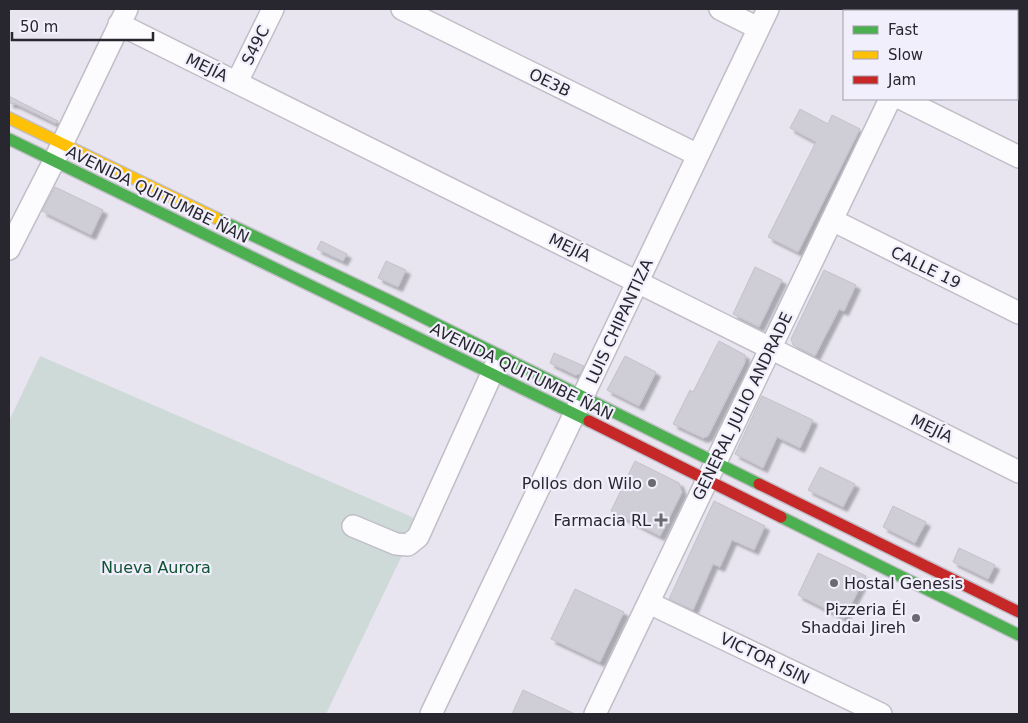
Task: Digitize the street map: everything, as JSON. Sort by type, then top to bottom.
[{"type":"street","name":"S49C","points":[[237,82],[274,9]]},
{"type":"street","name":"OE3B","points":[[402,9],[698,155]]},
{"type":"street","points":[[720,9],[758,28]]},
{"type":"street","name":"LUIS CHIPANTIZA","points":[[430,714],[768,9]]},
{"type":"street","name":"MEJÍA","points":[[123,17],[237,82],[1019,472]]},
{"type":"street","points":[[9,248],[123,17]]},
{"type":"street","name":"GENERAL JULIO ANDRADE","points":[[595,714],[890,100]]},
{"type":"street","points":[[904,100],[1019,157]]},
{"type":"street","name":"AVENIDA QUITUMBE ÑAN","points":[[9,118],[57,152],[492,375],[579,405],[711,471],[1019,612]]},
{"type":"street","name":"AVENIDA QUITUMBE ÑAN","points":[[9,139],[57,152],[500,355],[579,405],[711,471],[1019,635]]},
{"type":"street","name":"CALLE 19","points":[[832,220],[1019,313]]},
{"type":"street","points":[[352,526],[396,544],[408,545],[418,537],[500,355]]},
{"type":"street","name":"VICTOR ISIN","points":[[649,603],[881,714]]},
{"type":"green space","name":"Nueva Aurora","points":[[40,356],[419,520],[326,714],[9,714],[9,421]]},
{"type":"building","points":[[9,96],[58,121],[55,123],[16,104],[9,103]]},
{"type":"building","points":[[800,109],[828,124],[832,115],[860,129],[798,252],[768,237],[816,142],[790,128]]},
{"type":"building","points":[[55,187],[103,210],[91,235],[42,211]]},
{"type":"building","points":[[321,241],[347,254],[343,261],[317,249]]},
{"type":"building","points":[[386,261],[406,270],[398,287],[378,278]]},
{"type":"building","points":[[755,267],[782,280],[759,327],[733,314]]},
{"type":"building","points":[[824,270],[856,285],[844,311],[839,309],[815,356],[793,345],[791,339]]},
{"type":"building","points":[[719,341],[745,355],[745,362],[708,436],[703,438],[673,424],[690,390],[693,392]]},
{"type":"building","points":[[554,353],[584,366],[580,374],[575,375],[550,363]]},
{"type":"building","points":[[625,356],[656,372],[639,406],[607,390]]},
{"type":"building","points":[[762,396],[813,420],[800,448],[777,437],[763,468],[735,454]]},
{"type":"building","points":[[635,461],[679,483],[682,492],[660,536],[611,511]]},
{"type":"building","points":[[820,467],[855,484],[843,507],[808,490]]},
{"type":"building","points":[[714,501],[765,526],[754,550],[732,540],[720,567],[713,564],[693,610],[669,599]]},
{"type":"building","points":[[893,506],[926,522],[915,543],[883,527]]},
{"type":"building","points":[[959,548],[995,565],[988,579],[953,562]]},
{"type":"building","name":"Hostal Genesis","points":[[818,553],[866,576],[844,618],[798,595]]},
{"type":"building","points":[[575,589],[624,612],[600,662],[551,639]]},
{"type":"building","points":[[523,690],[575,714],[512,714]]},
{"type":"traffic: fast","points":[[9,139],[589,421]]},
{"type":"traffic: fast","points":[[216,218],[388,300],[759,484]]},
{"type":"traffic: fast","points":[[781,517],[1019,635]]},
{"type":"traffic: slow","points":[[9,118],[216,218]]},
{"type":"traffic: jam","points":[[589,421],[781,517]]},
{"type":"traffic: jam","points":[[759,484],[1019,612]]},
{"type":"place","name":"Pollos don Wilo","points":[[652,483]]},
{"type":"place","name":"Farmacia RL","points":[[661,520]]},
{"type":"place","name":"Hostal Genesis","points":[[834,583]]},
{"type":"place","name":"Pizzeria Él Shaddai Jireh","points":[[916,618]]}]
